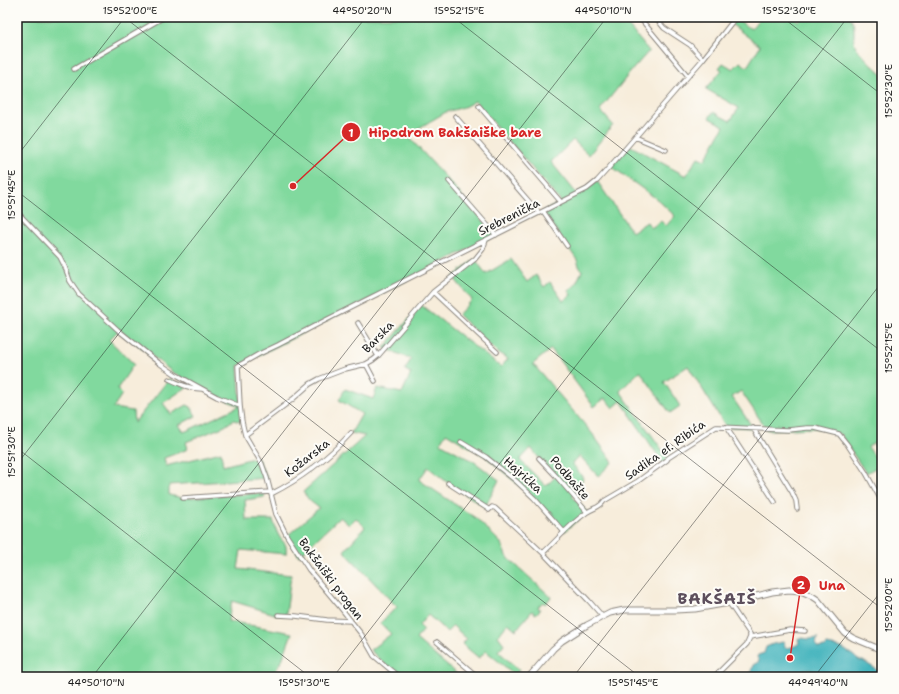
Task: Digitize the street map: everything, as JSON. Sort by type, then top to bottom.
[{"type":"street","points":[[74,69],[164,17]]},
{"type":"street","points":[[638,17],[688,76]]},
{"type":"street","points":[[655,17],[664,28],[690,45],[703,59]]},
{"type":"street","name":"Srebrenička","points":[[238,366],[328,319],[587,189],[597,181],[636,137],[703,59],[736,17]]},
{"type":"street","points":[[479,106],[561,202]]},
{"type":"street","points":[[455,116],[539,213]]},
{"type":"street","points":[[636,137],[666,150]]},
{"type":"street","points":[[450,181],[496,235]]},
{"type":"street","points":[[17,211],[60,257],[70,281],[79,294],[118,330],[175,374],[217,397],[240,406]]},
{"type":"street","points":[[543,211],[567,246]]},
{"type":"street","name":"Barska","points":[[245,434],[284,406],[310,384],[339,371],[366,364],[378,356],[433,292],[475,259],[483,249],[486,240]]},
{"type":"street","points":[[433,292],[497,352]]},
{"type":"street","points":[[358,323],[378,356]]},
{"type":"street","points":[[366,364],[375,381]]},
{"type":"street","name":"Bakšaiški progan","points":[[238,366],[240,406],[245,434],[262,464],[276,514],[287,536],[309,570],[362,635],[374,656],[399,677]]},
{"type":"street","points":[[169,379],[187,387],[203,389]]},
{"type":"street","name":"Sadika ef. Ribića","points":[[543,553],[587,512],[601,505],[604,501],[638,481],[668,458],[719,426],[767,430],[815,428],[839,434],[866,473],[882,502]]},
{"type":"street","points":[[726,427],[775,502]]},
{"type":"street","points":[[753,428],[792,492],[796,501],[797,509]]},
{"type":"street","name":"Kožarska","points":[[271,493],[289,485],[325,459],[351,433]]},
{"type":"street","name":"Hajrićka","points":[[461,442],[486,457],[516,482],[534,498],[564,532]]},
{"type":"street","name":"Podbašte","points":[[539,458],[587,512]]},
{"type":"street","points":[[448,483],[488,510],[492,507],[495,508],[543,553],[603,617]]},
{"type":"street","points":[[183,498],[271,493]]},
{"type":"street","points":[[529,677],[553,649],[562,641],[610,613],[624,610],[695,609],[729,603],[772,592],[789,590],[801,591],[812,596],[818,600],[845,632],[853,638],[882,650]]},
{"type":"street","points":[[714,677],[747,644],[750,637],[750,634],[729,603]]},
{"type":"street","points":[[278,615],[351,622]]},
{"type":"street","points":[[750,637],[790,630],[805,631]]},
{"type":"street","points":[[437,642],[478,677]]},
{"type":"green space","points":[[17,17],[633,17],[625,22],[649,51],[600,110],[613,125],[589,155],[573,140],[551,162],[577,194],[597,181],[632,232],[647,222],[651,228],[661,221],[666,226],[675,216],[658,200],[611,166],[629,145],[686,176],[698,157],[705,160],[724,126],[709,118],[713,112],[730,121],[739,108],[706,89],[722,70],[719,68],[723,63],[733,69],[740,62],[747,67],[760,46],[731,24],[735,18],[751,29],[758,20],[753,17],[794,17],[798,21],[802,17],[850,17],[854,27],[855,45],[863,56],[882,74],[882,455],[874,443],[868,447],[881,465],[866,473],[840,434],[815,428],[767,430],[741,391],[732,397],[753,428],[726,427],[688,366],[664,382],[680,406],[670,413],[640,371],[620,391],[668,458],[663,463],[621,401],[613,408],[605,398],[594,407],[551,349],[533,364],[591,432],[613,462],[598,476],[580,456],[572,463],[583,478],[580,486],[572,496],[587,512],[564,532],[534,498],[486,457],[446,433],[440,443],[473,461],[499,480],[485,507],[448,483],[428,467],[419,480],[477,519],[501,543],[506,556],[551,597],[545,604],[543,602],[538,607],[540,610],[536,614],[532,611],[516,630],[508,623],[498,636],[504,644],[498,651],[519,670],[515,675],[486,651],[479,658],[462,644],[467,639],[453,626],[447,632],[428,615],[419,625],[424,630],[416,639],[458,675],[457,677],[399,677],[370,650],[391,634],[380,623],[397,607],[344,551],[365,527],[356,518],[349,525],[340,517],[299,556],[287,536],[319,508],[310,501],[303,492],[365,436],[351,433],[362,414],[339,400],[345,389],[373,399],[377,388],[402,393],[411,373],[405,370],[411,359],[384,348],[421,305],[501,367],[508,359],[497,352],[458,315],[472,300],[453,277],[475,259],[486,274],[511,259],[527,282],[536,275],[544,287],[550,282],[563,301],[571,295],[568,290],[575,285],[582,271],[577,260],[543,211],[561,202],[475,101],[464,107],[446,112],[407,135],[496,235],[238,366],[242,422],[233,420],[225,426],[186,442],[188,449],[164,458],[166,466],[221,452],[223,466],[257,457],[267,478],[169,485],[169,495],[183,498],[264,493],[265,497],[245,500],[246,520],[273,520],[278,534],[286,545],[286,554],[241,550],[238,569],[291,575],[286,615],[278,615],[232,601],[228,621],[292,633],[282,660],[272,677],[17,677]],"holes":[[[119,330],[175,374],[240,406],[184,432],[179,425],[196,416],[191,407],[187,405],[171,414],[163,403],[187,387],[169,379],[134,423],[133,411],[113,408],[122,394],[117,389],[134,364],[109,340]],[[531,448],[556,476],[546,486],[520,460]]]},
{"type":"green space","points":[[804,669],[819,671],[832,677],[792,677]]},
{"type":"water","points":[[819,638],[816,645],[818,648],[825,647],[827,645],[842,648],[860,661],[863,661],[882,673],[882,677],[832,677],[819,671],[804,669],[792,677],[749,677],[753,665],[759,661],[757,657],[758,655],[764,653],[766,647],[783,642],[786,648],[791,647],[799,643],[798,639]]},
{"type":"place","name":"Hipodrom Bakšaiške bare","points":[[293,186]]},
{"type":"place","name":"Una","points":[[790,658]]},
{"type":"district","name":"BAKŠAIŠ","points":[[717,598]]}]
